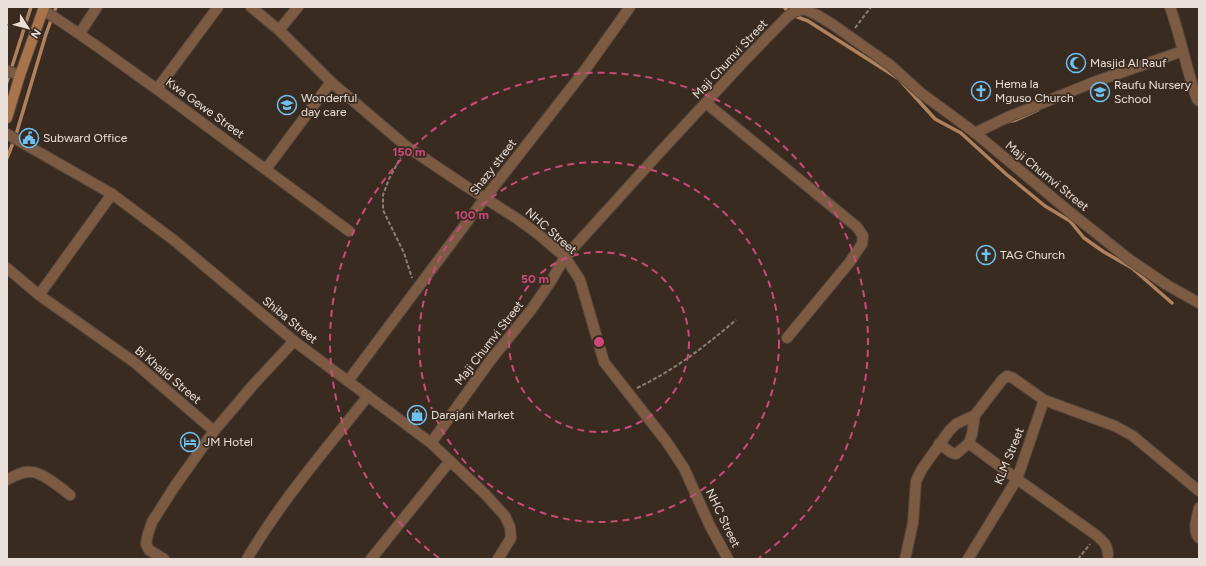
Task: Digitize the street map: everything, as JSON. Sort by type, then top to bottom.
[{"type":"street","points":[[80,33],[97,7]]},
{"type":"street","points":[[157,90],[218,7]]},
{"type":"street","name":"NHC Street","points":[[252,7],[279,30],[331,82],[406,146],[461,184],[516,218],[538,234],[565,258],[580,280],[604,362],[666,441],[684,468],[710,526],[728,559]]},
{"type":"street","points":[[279,30],[298,7]]},
{"type":"street","name":"Shazy street","points":[[348,381],[417,291],[485,198],[585,70],[630,7]]},
{"type":"street","points":[[1170,7],[1188,73],[1199,101]]},
{"type":"street","name":"Maji Chumvi Street","points":[[431,443],[490,361],[531,310],[552,281],[565,258],[748,57],[787,18],[794,12],[803,8],[817,15],[890,65],[921,93],[975,133],[1130,260],[1199,303]]},
{"type":"street","points":[[7,118],[20,75],[44,9]]},
{"type":"street","name":"Kwa Gewe Street","points":[[44,9],[80,33],[157,90],[230,141],[349,231]]},
{"type":"street","points":[[975,133],[1008,117],[1094,82],[1183,51]]},
{"type":"street","points":[[7,71],[20,75]]},
{"type":"street","points":[[266,169],[331,82]]},
{"type":"street","points":[[706,103],[857,227],[863,236],[862,244],[849,263],[787,338]]},
{"type":"street","name":"Shiba Street","points":[[7,134],[112,194],[175,241],[294,341],[431,443],[485,494],[504,516],[510,527],[511,538],[498,559]]},
{"type":"street","points":[[39,295],[112,194]]},
{"type":"street","name":"Bi Khalid Street","points":[[7,268],[39,295],[134,362],[214,432]]},
{"type":"street","points":[[164,559],[148,550],[146,544],[152,522],[175,486],[214,432],[254,384],[294,341]]},
{"type":"street","points":[[906,559],[913,523],[916,481],[922,469],[939,444],[956,424],[975,415],[1006,376],[1013,378],[1044,400],[1115,426],[1133,436],[1199,491]]},
{"type":"street","points":[[247,559],[271,522],[314,464],[368,396]]},
{"type":"street","name":"KLM Street","points":[[968,559],[1016,479],[1044,400]]},
{"type":"street","points":[[939,444],[956,454],[968,443],[972,434],[975,415]]},
{"type":"street","points":[[968,443],[1016,479],[1096,535],[1104,542],[1108,549],[1108,555]]},
{"type":"street","points":[[371,559],[450,462]]},
{"type":"street","points":[[7,480],[19,474],[32,472],[56,484],[70,495]]},
{"type":"street","points":[[1199,508],[1195,529],[1199,538]]},
{"type":"path","points":[[849,36],[871,7]]},
{"type":"path","points":[[406,146],[389,178],[383,195],[383,210],[404,253],[417,291]]},
{"type":"path","points":[[629,393],[661,377],[679,365],[736,320]]},
{"type":"path","points":[[1078,559],[1096,535]]},
{"type":"waterway","points":[[7,82],[31,7]]},
{"type":"waterway","points":[[7,158],[15,138],[46,34],[56,7]]},
{"type":"waterway","points":[[784,7],[787,10],[794,12],[795,16],[808,21],[899,79],[935,119],[961,133],[1006,174],[1045,206],[1070,221],[1084,238],[1104,252],[1132,268],[1172,303]]},
{"type":"waterway","points":[[1006,122],[1016,120],[1038,110]]},
{"type":"place","name":"Masjid Al Rauf","points":[[1076,63]]},
{"type":"place","name":"Hema la Mguso Church","points":[[981,91]]},
{"type":"place","name":"Raufu Nursery School","points":[[1100,92]]},
{"type":"place","name":"Wonderful day care","points":[[287,105]]},
{"type":"place","name":"Subward Office","points":[[29,138]]},
{"type":"place","name":"TAG Church","points":[[986,255]]},
{"type":"place","name":"Darajani Market","points":[[417,415]]},
{"type":"place","name":"JM Hotel","points":[[190,442]]}]
